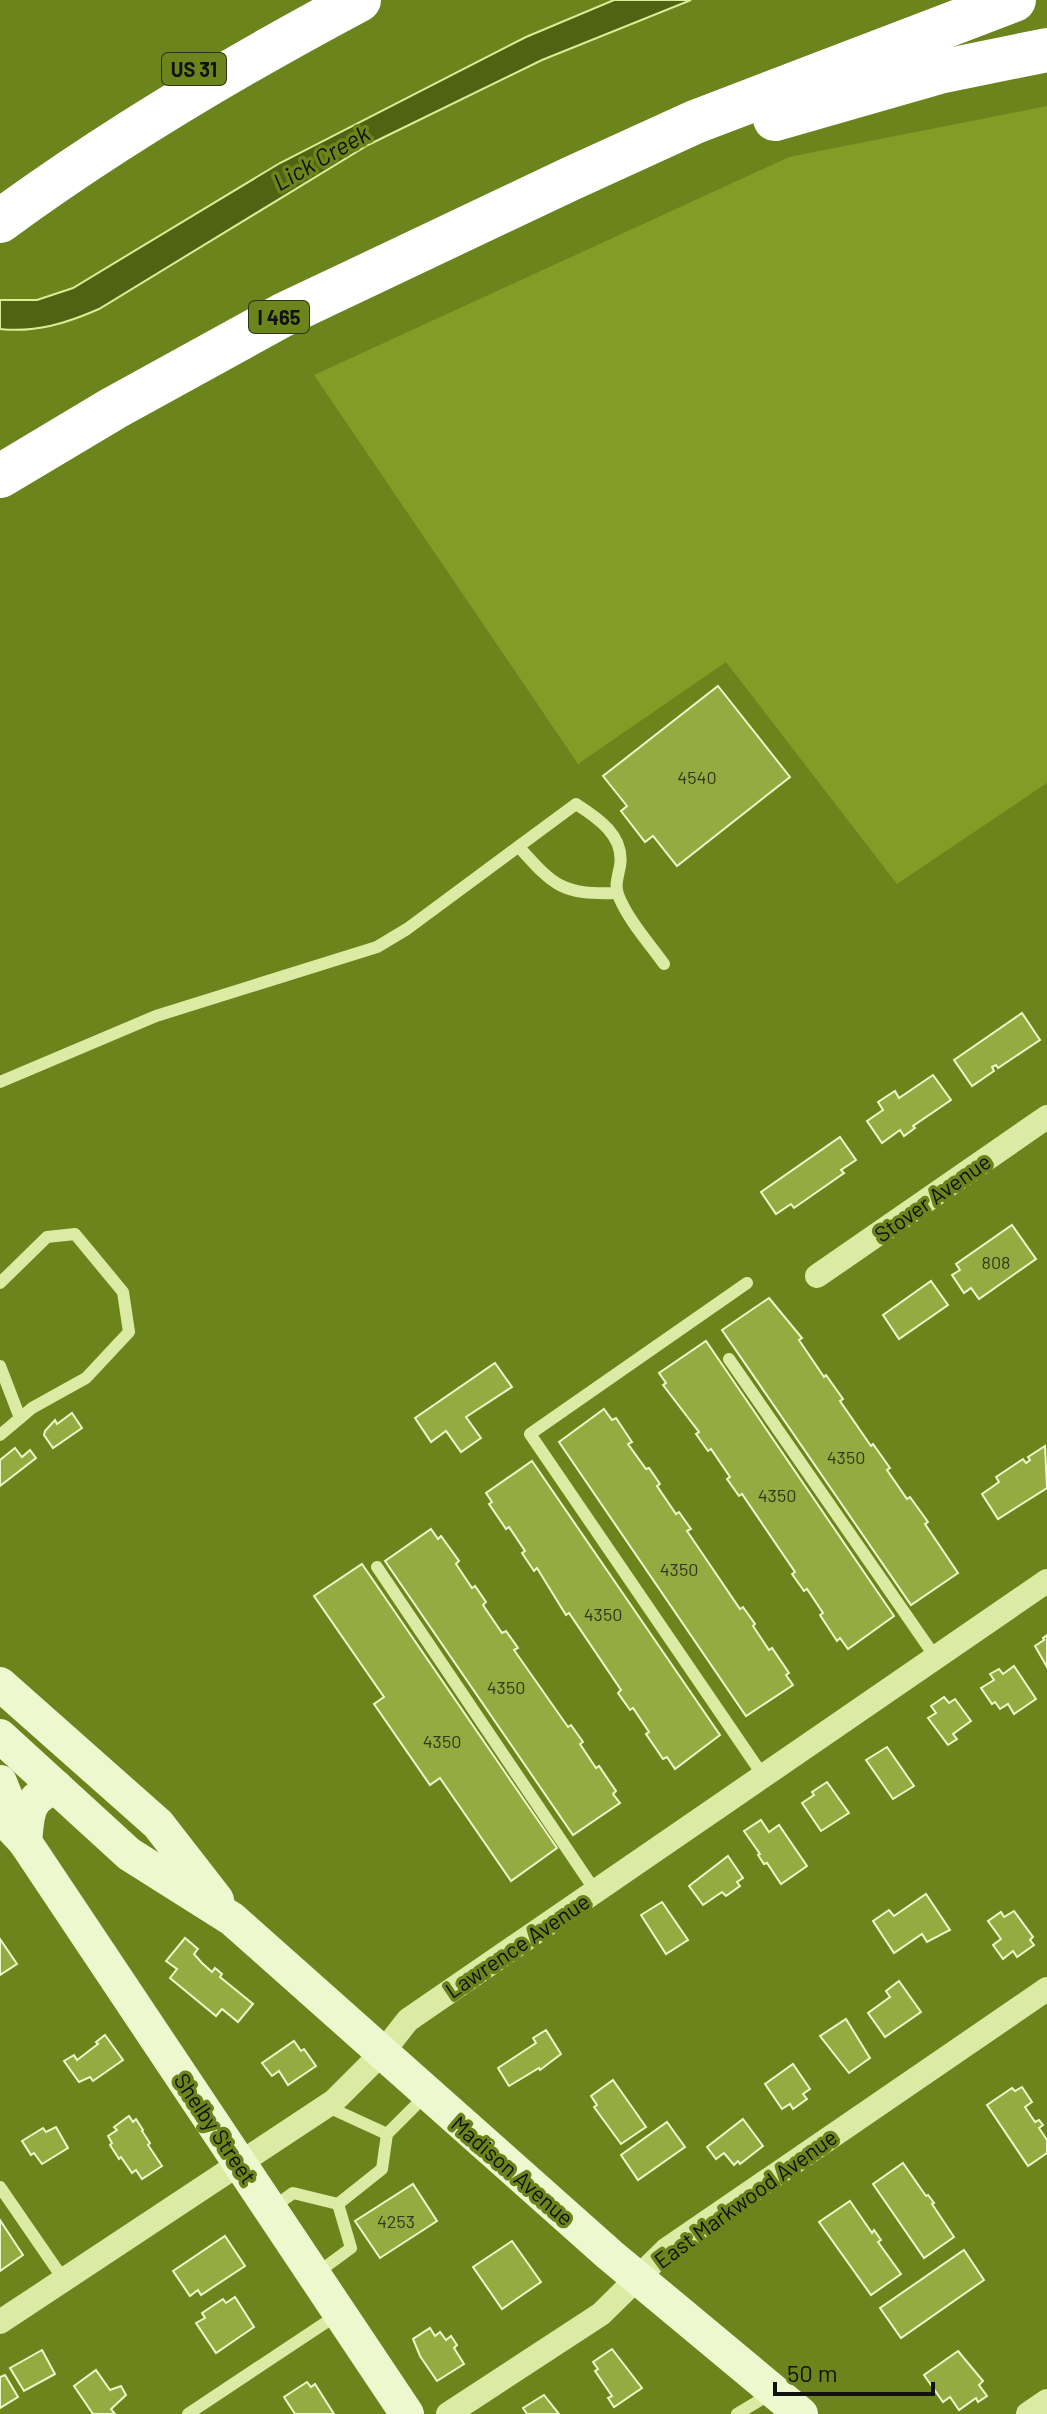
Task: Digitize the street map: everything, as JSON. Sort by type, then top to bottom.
[{"type":"highway","name":"US 31","points":[[92,156],[203,61],[308,0]]},
{"type":"highway","points":[[0,221],[92,156],[219,77],[359,0]]},
{"type":"highway","name":"I 465","points":[[0,476],[114,408],[283,315],[570,179],[695,122],[1014,0]]},
{"type":"highway","points":[[570,179],[662,160],[783,116],[860,93],[939,72],[1047,50]]},
{"type":"main road","name":"Madison Avenue","points":[[0,1684],[158,1824],[232,1919]]},
{"type":"main road","name":"Madison Avenue","points":[[0,1736],[129,1854],[232,1919],[637,2278],[801,2414]]},
{"type":"main road","name":"Shelby Street","points":[[0,1782],[25,1842]]},
{"type":"main road","points":[[25,1842],[32,1802],[56,1787]]},
{"type":"main road","name":"Shelby Street","points":[[0,1815],[25,1842],[407,2414]]},
{"type":"street","name":"Stover Avenue","points":[[817,1276],[1047,1117]]},
{"type":"street","name":"Lawrence Avenue","points":[[0,2322],[326,2106],[382,2053],[408,2020],[1047,1581]]},
{"type":"street","name":"East Markwood Avenue","points":[[448,2414],[601,2314],[666,2250],[685,2236],[1047,1989]]},
{"type":"street","points":[[1028,2414],[1047,2401]]},
{"type":"lane","points":[[0,1082],[156,1016],[377,947],[407,929],[576,804],[595,816],[617,841],[621,862],[617,893],[664,964]]},
{"type":"lane","points":[[519,847],[558,886],[575,892],[617,893]]},
{"type":"lane","points":[[0,1283],[47,1237],[75,1234],[123,1292],[129,1332],[86,1378],[32,1408],[0,1435]]},
{"type":"lane","points":[[747,1283],[530,1434],[764,1777]]},
{"type":"lane","points":[[729,1359],[936,1658]]},
{"type":"lane","points":[[0,1366],[20,1418]]},
{"type":"lane","points":[[377,1567],[596,1892]]},
{"type":"lane","points":[[338,2204],[382,2169],[387,2134],[427,2094]]},
{"type":"lane","points":[[326,2106],[387,2134]]},
{"type":"lane","points":[[0,2187],[64,2280]]},
{"type":"lane","points":[[271,2209],[293,2193],[338,2204]]},
{"type":"lane","points":[[315,2275],[351,2248],[338,2204]]},
{"type":"lane","points":[[188,2414],[340,2313]]},
{"type":"lane","points":[[737,2414],[774,2392]]},
{"type":"shaded area","points":[[1047,106],[1047,783],[897,884],[726,662],[578,764],[314,375],[789,157]]},
{"type":"water","name":"Lick Creek","points":[[614,0],[691,0],[542,60],[368,145],[99,309],[51,326],[26,330],[0,329],[0,300],[37,300],[73,288],[280,163],[526,37]]},
{"type":"building","points":[[718,686],[790,777],[677,866],[653,836],[645,842],[621,811],[627,806],[603,776]]},
{"type":"building","points":[[1022,1013],[1040,1040],[998,1068],[996,1065],[992,1067],[994,1071],[972,1086],[954,1060]]},
{"type":"building","points":[[933,1075],[951,1100],[913,1126],[915,1128],[904,1136],[900,1130],[882,1143],[867,1121],[883,1110],[878,1102],[895,1091],[899,1098]]},
{"type":"building","points":[[840,1137],[856,1160],[841,1170],[844,1173],[794,1208],[791,1204],[776,1214],[761,1192]]},
{"type":"building","points":[[1012,1225],[1036,1259],[979,1299],[971,1288],[964,1293],[952,1275],[960,1270],[956,1264]]},
{"type":"building","points":[[931,1281],[948,1305],[899,1339],[883,1315]]},
{"type":"building","points":[[769,1298],[802,1338],[799,1340],[843,1399],[840,1401],[871,1446],[873,1444],[890,1468],[887,1470],[907,1499],[910,1497],[928,1522],[925,1524],[958,1573],[911,1605],[722,1330]]},
{"type":"building","points":[[706,1341],[894,1616],[848,1649],[840,1638],[837,1641],[807,1589],[804,1591],[792,1574],[795,1572],[742,1494],[739,1496],[711,1449],[708,1451],[696,1434],[699,1432],[663,1385],[666,1383],[659,1373]]},
{"type":"building","points":[[495,1363],[512,1387],[466,1417],[481,1438],[461,1452],[446,1431],[431,1442],[415,1418]]},
{"type":"building","points":[[604,1409],[612,1420],[616,1418],[632,1442],[628,1444],[660,1484],[657,1486],[676,1514],[679,1512],[691,1529],[687,1531],[740,1609],[743,1607],[755,1624],[753,1626],[769,1650],[772,1648],[789,1673],[786,1675],[793,1685],[746,1716],[559,1442]]},
{"type":"building","points":[[72,1413],[82,1428],[53,1448],[44,1435],[45,1431],[55,1420],[57,1424]]},
{"type":"building","points":[[1045,1446],[1047,1488],[998,1519],[982,1494],[999,1482],[996,1477],[1023,1459],[1026,1463],[1030,1460],[1028,1457]]},
{"type":"building","points":[[15,1448],[22,1457],[30,1450],[36,1458],[0,1486],[0,1460]]},
{"type":"building","points":[[532,1461],[720,1735],[675,1769],[667,1757],[663,1759],[646,1734],[649,1732],[633,1708],[630,1710],[618,1693],[621,1690],[569,1613],[566,1615],[537,1568],[534,1571],[522,1553],[525,1551],[509,1527],[506,1529],[489,1504],[492,1502],[486,1493]]},
{"type":"building","points":[[431,1529],[438,1539],[441,1536],[459,1561],[456,1564],[486,1602],[483,1605],[502,1633],[506,1631],[518,1648],[514,1650],[568,1727],[571,1725],[583,1742],[580,1744],[596,1768],[599,1766],[616,1791],[613,1794],[620,1803],[573,1835],[385,1561]]},
{"type":"building","points":[[362,1564],[557,1848],[511,1881],[440,1778],[430,1785],[374,1704],[384,1697],[314,1596]]},
{"type":"building","points":[[1047,1635],[1047,1667],[1035,1646]]},
{"type":"building","points":[[1014,1666],[1036,1699],[1014,1714],[1008,1704],[1000,1709],[995,1702],[992,1704],[981,1688],[994,1680],[990,1674],[999,1669],[1003,1674]]},
{"type":"building","points":[[944,1697],[949,1703],[955,1699],[971,1721],[953,1734],[957,1739],[948,1745],[928,1718],[936,1713],[931,1706]]},
{"type":"building","points":[[887,1747],[914,1786],[893,1799],[866,1760]]},
{"type":"building","points":[[827,1782],[849,1813],[821,1831],[802,1803]]},
{"type":"building","points":[[761,1820],[769,1832],[779,1825],[807,1866],[781,1884],[767,1863],[764,1864],[744,1831]]},
{"type":"building","points":[[728,1856],[743,1878],[737,1882],[740,1886],[726,1896],[722,1892],[703,1905],[689,1886]]},
{"type":"building","points":[[926,1894],[950,1930],[927,1942],[922,1934],[894,1953],[873,1921],[889,1910],[894,1916]]},
{"type":"building","points":[[662,1902],[688,1940],[666,1954],[641,1915]]},
{"type":"building","points":[[1014,1911],[1033,1937],[1030,1940],[1034,1945],[1017,1957],[1013,1951],[1003,1959],[993,1945],[1001,1939],[988,1921],[1001,1912],[1004,1917]]},
{"type":"building","points":[[185,1938],[198,1949],[194,1954],[202,1963],[212,1972],[215,1968],[222,1974],[220,1977],[253,2004],[238,2022],[222,2009],[216,2016],[170,1978],[177,1969],[166,1961]]},
{"type":"building","points":[[0,1939],[17,1964],[0,1975]]},
{"type":"building","points":[[899,1981],[921,2012],[885,2037],[868,2013],[890,1997],[886,1991]]},
{"type":"building","points":[[846,2019],[870,2058],[849,2073],[820,2036]]},
{"type":"building","points":[[546,2030],[561,2054],[540,2070],[509,2086],[498,2068],[536,2043],[533,2038]]},
{"type":"building","points":[[105,2035],[123,2060],[93,2081],[90,2077],[79,2082],[64,2061],[74,2055],[77,2060]]},
{"type":"building","points":[[294,2041],[316,2066],[288,2085],[279,2071],[272,2076],[262,2063]]},
{"type":"building","points":[[793,2064],[810,2089],[803,2094],[807,2099],[793,2109],[790,2104],[782,2109],[765,2084]]},
{"type":"building","points":[[613,2080],[646,2127],[621,2144],[594,2107],[597,2105],[591,2096]]},
{"type":"building","points":[[1022,2087],[1032,2102],[1025,2107],[1035,2122],[1039,2120],[1043,2125],[1039,2128],[1047,2140],[1047,2153],[1028,2166],[987,2105],[1012,2088],[1015,2091]]},
{"type":"building","points":[[129,2116],[133,2122],[136,2119],[162,2166],[142,2179],[136,2170],[132,2173],[121,2157],[119,2159],[108,2136]]},
{"type":"building","points":[[743,2119],[763,2146],[740,2164],[738,2161],[734,2165],[724,2153],[716,2159],[707,2147]]},
{"type":"building","points":[[667,2122],[685,2147],[638,2180],[621,2155]]},
{"type":"building","points":[[56,2127],[68,2148],[42,2164],[22,2141],[43,2128],[46,2132]]},
{"type":"building","points":[[903,2163],[934,2203],[954,2237],[924,2258],[873,2184]]},
{"type":"building","points":[[413,2184],[437,2221],[380,2258],[355,2221]]},
{"type":"building","points":[[850,2201],[872,2233],[874,2230],[881,2240],[878,2242],[901,2274],[871,2295],[819,2222]]},
{"type":"building","points":[[0,2220],[23,2255],[0,2271]]},
{"type":"building","points":[[225,2236],[245,2266],[201,2295],[198,2290],[190,2296],[173,2271]]},
{"type":"building","points":[[512,2241],[541,2282],[502,2309],[473,2267]]},
{"type":"building","points":[[964,2250],[984,2280],[901,2338],[880,2308]]},
{"type":"building","points":[[235,2297],[254,2327],[216,2353],[196,2323],[205,2318],[202,2313],[223,2299],[226,2303]]},
{"type":"building","points":[[430,2328],[435,2336],[440,2332],[446,2340],[451,2336],[464,2364],[437,2381],[413,2339]]},
{"type":"building","points":[[612,2349],[642,2388],[614,2407],[608,2398],[612,2396],[595,2371],[598,2369],[593,2362]]},
{"type":"building","points":[[42,2350],[55,2374],[24,2391],[10,2368]]},
{"type":"building","points":[[958,2351],[983,2381],[979,2385],[987,2396],[978,2402],[976,2398],[959,2410],[950,2397],[943,2402],[924,2375]]},
{"type":"building","points":[[96,2370],[110,2390],[121,2386],[126,2395],[111,2409],[115,2414],[93,2414],[74,2386]]},
{"type":"building","points":[[5,2375],[18,2397],[0,2408],[0,2377]]},
{"type":"building","points":[[307,2382],[311,2387],[315,2384],[334,2414],[295,2414],[284,2397]]},
{"type":"building","points":[[544,2395],[559,2414],[527,2414],[523,2408]]}]
